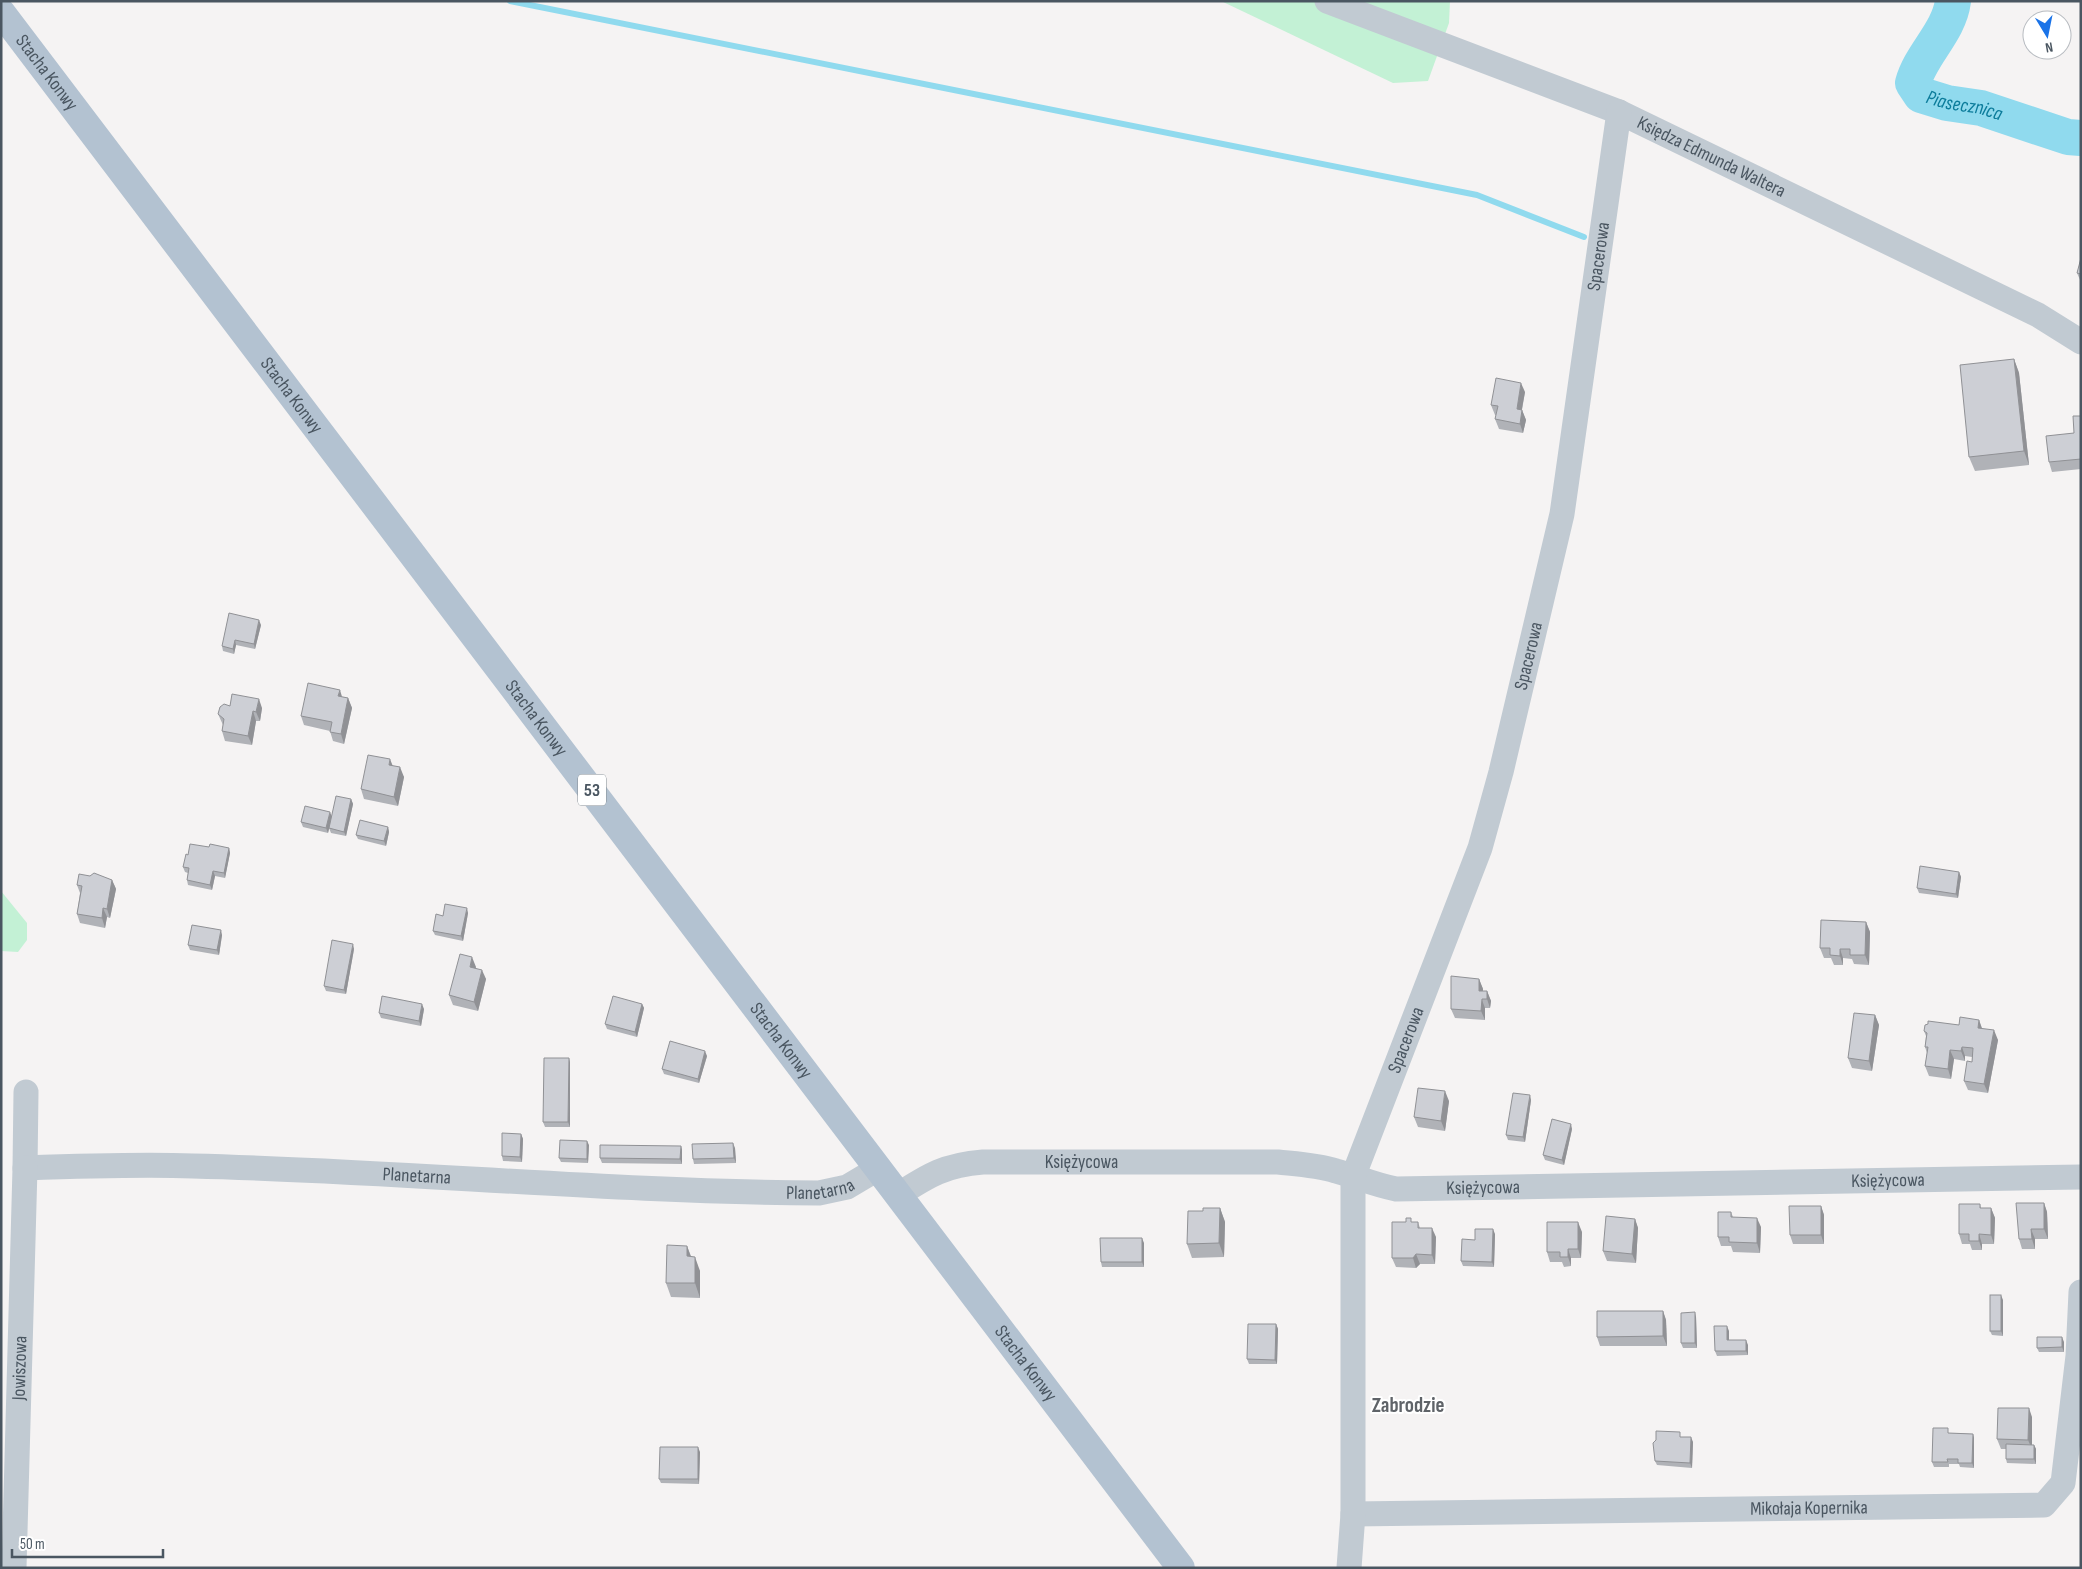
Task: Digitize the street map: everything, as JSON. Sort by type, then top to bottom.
[{"type":"main road","name":"Stacha Konwy","points":[[1,12],[1181,1568]]},
{"type":"street","name":"Księdza Edmunda Waltera","points":[[1328,1],[1619,112],[2038,315],[2081,342]]},
{"type":"street","name":"Spacerowa","points":[[1353,1177],[1480,848],[1501,772],[1562,514],[1619,112]]},
{"type":"street","points":[[25,1168],[26,1092]]},
{"type":"street","name":"Księżycowa","points":[[898,1195],[922,1179],[951,1166],[983,1162],[1278,1162],[1312,1165],[1374,1185],[1396,1189],[2081,1177]]},
{"type":"street","name":"Planetarna","points":[[25,1168],[192,1166],[356,1172],[559,1184],[819,1193],[847,1187],[878,1168]]},
{"type":"street","name":"Jowiszowa","points":[[14,1568],[25,1168]]},
{"type":"street","points":[[1349,1568],[1353,1514],[1353,1177]]},
{"type":"street","name":"Mikołaja Kopernika","points":[[1353,1514],[2044,1505],[2063,1483],[2078,1356],[2081,1292]]},
{"type":"green space","points":[[1221,1],[1450,1],[1449,23],[1428,81],[1393,83]]},
{"type":"green space","points":[[1,891],[27,923],[27,940],[18,952],[1,951]]},
{"type":"building","points":[[2081,258],[2081,274],[2077,273]]},
{"type":"building","points":[[2014,359],[2024,451],[1969,457],[1960,365]]},
{"type":"building","points":[[1496,378],[1521,383],[1517,409],[1522,410],[1520,424],[1495,419],[1498,406],[1491,405]]},
{"type":"building","points":[[2073,416],[2081,416],[2081,459],[2049,462],[2046,436],[2074,433]]},
{"type":"building","points":[[229,613],[259,620],[254,644],[235,640],[233,649],[222,646]]},
{"type":"building","points":[[308,683],[340,690],[338,696],[348,698],[341,734],[330,732],[332,722],[301,716]]},
{"type":"building","points":[[232,694],[259,699],[256,712],[253,711],[248,736],[222,731],[224,719],[218,714],[220,707],[224,704],[230,706]]},
{"type":"building","points":[[368,755],[390,759],[389,765],[400,767],[394,797],[361,789]]},
{"type":"building","points":[[336,796],[351,799],[344,832],[329,828]]},
{"type":"building","points":[[305,806],[330,812],[326,828],[301,822]]},
{"type":"building","points":[[360,820],[388,827],[384,841],[356,835]]},
{"type":"building","points":[[190,844],[209,847],[210,844],[229,848],[224,873],[213,871],[210,885],[187,880],[189,868],[183,867]]},
{"type":"building","points":[[1920,866],[1959,872],[1956,894],[1917,888]]},
{"type":"building","points":[[94,873],[112,880],[107,909],[103,908],[102,918],[77,914],[82,886],[77,885],[79,874],[90,876]]},
{"type":"building","points":[[445,904],[467,908],[461,936],[433,931],[436,914],[443,916]]},
{"type":"building","points":[[1821,920],[1866,922],[1865,955],[1850,955],[1850,949],[1840,949],[1840,956],[1830,955],[1830,948],[1820,948]]},
{"type":"building","points":[[192,925],[221,930],[217,950],[188,945]]},
{"type":"building","points":[[332,940],[353,944],[344,990],[324,986]]},
{"type":"building","points":[[460,954],[472,957],[470,967],[482,970],[474,1002],[449,995]]},
{"type":"building","points":[[1451,976],[1479,979],[1479,991],[1487,991],[1487,999],[1482,999],[1481,1011],[1451,1009]]},
{"type":"building","points":[[382,996],[422,1004],[419,1021],[379,1013]]},
{"type":"building","points":[[613,996],[642,1004],[635,1032],[605,1024]]},
{"type":"building","points":[[1854,1013],[1875,1015],[1869,1061],[1848,1058]]},
{"type":"building","points":[[1960,1017],[1979,1020],[1978,1028],[1994,1030],[1984,1084],[1964,1081],[1967,1061],[1972,1062],[1973,1048],[1962,1047],[1961,1051],[1950,1050],[1948,1069],[1925,1066],[1928,1047],[1925,1047],[1927,1033],[1924,1031],[1925,1025],[1928,1024],[1928,1021],[1959,1025]]},
{"type":"building","points":[[670,1041],[705,1051],[698,1079],[662,1069]]},
{"type":"building","points":[[544,1058],[569,1058],[568,1122],[543,1122]]},
{"type":"building","points":[[1418,1088],[1445,1091],[1441,1121],[1414,1117]]},
{"type":"building","points":[[1513,1093],[1530,1095],[1523,1137],[1506,1135]]},
{"type":"building","points":[[1552,1119],[1571,1124],[1562,1160],[1543,1155]]},
{"type":"building","points":[[502,1133],[521,1134],[520,1157],[502,1156]]},
{"type":"building","points":[[560,1140],[587,1141],[587,1159],[559,1158]]},
{"type":"building","points":[[733,1143],[734,1158],[693,1159],[692,1144]]},
{"type":"building","points":[[600,1145],[681,1146],[680,1159],[600,1158]]},
{"type":"building","points":[[2016,1203],[2044,1203],[2044,1229],[2031,1229],[2032,1239],[2019,1239]]},
{"type":"building","points":[[1959,1204],[1980,1204],[1980,1208],[1991,1208],[1991,1235],[1979,1234],[1979,1241],[1969,1241],[1969,1234],[1959,1234]]},
{"type":"building","points":[[1789,1206],[1821,1206],[1821,1235],[1790,1235]]},
{"type":"building","points":[[1203,1208],[1220,1208],[1219,1243],[1187,1244],[1188,1211],[1203,1211]]},
{"type":"building","points":[[1718,1212],[1731,1212],[1731,1217],[1757,1218],[1757,1243],[1729,1242],[1729,1237],[1718,1237]]},
{"type":"building","points":[[1606,1216],[1635,1219],[1632,1254],[1603,1251]]},
{"type":"building","points":[[1406,1218],[1411,1218],[1411,1222],[1418,1222],[1418,1228],[1432,1228],[1432,1255],[1416,1254],[1413,1258],[1392,1258],[1392,1222],[1406,1222]]},
{"type":"building","points":[[1547,1222],[1578,1222],[1578,1249],[1568,1249],[1568,1257],[1560,1257],[1560,1252],[1547,1252]]},
{"type":"building","points":[[1475,1229],[1493,1229],[1492,1262],[1461,1261],[1462,1239],[1475,1240]]},
{"type":"building","points":[[1100,1238],[1142,1238],[1142,1262],[1101,1262]]},
{"type":"building","points":[[667,1245],[687,1246],[687,1256],[695,1257],[695,1283],[666,1283]]},
{"type":"building","points":[[1990,1295],[2001,1295],[2001,1331],[1990,1331]]},
{"type":"building","points":[[1597,1311],[1663,1311],[1663,1336],[1597,1337]]},
{"type":"building","points":[[1695,1312],[1695,1343],[1681,1343],[1681,1313]]},
{"type":"building","points":[[1248,1324],[1276,1324],[1275,1360],[1247,1359]]},
{"type":"building","points":[[1714,1326],[1727,1326],[1727,1340],[1746,1340],[1746,1351],[1715,1351]]},
{"type":"building","points":[[2037,1337],[2062,1337],[2062,1347],[2037,1348]]},
{"type":"building","points":[[1998,1408],[2029,1408],[2028,1440],[1997,1439]]},
{"type":"building","points":[[1933,1428],[1948,1428],[1948,1433],[1973,1434],[1972,1463],[1958,1463],[1958,1459],[1947,1459],[1948,1462],[1932,1462]]},
{"type":"building","points":[[1656,1431],[1680,1432],[1680,1437],[1691,1437],[1690,1463],[1655,1461],[1653,1443],[1656,1440]]},
{"type":"building","points":[[2006,1444],[2034,1445],[2034,1459],[2006,1459]]},
{"type":"building","points":[[660,1447],[698,1447],[698,1479],[659,1479]]},
{"type":"waterway","points":[[510,1],[1477,195],[1584,237]]},
{"type":"waterway","name":"Piasecznica","points":[[1953,1],[1946,23],[1922,62],[1913,83],[1921,95],[1947,103],[1981,108],[2068,137],[2081,138]]},
{"type":"district","name":"Zabrodzie","points":[[1408,1405]]}]
